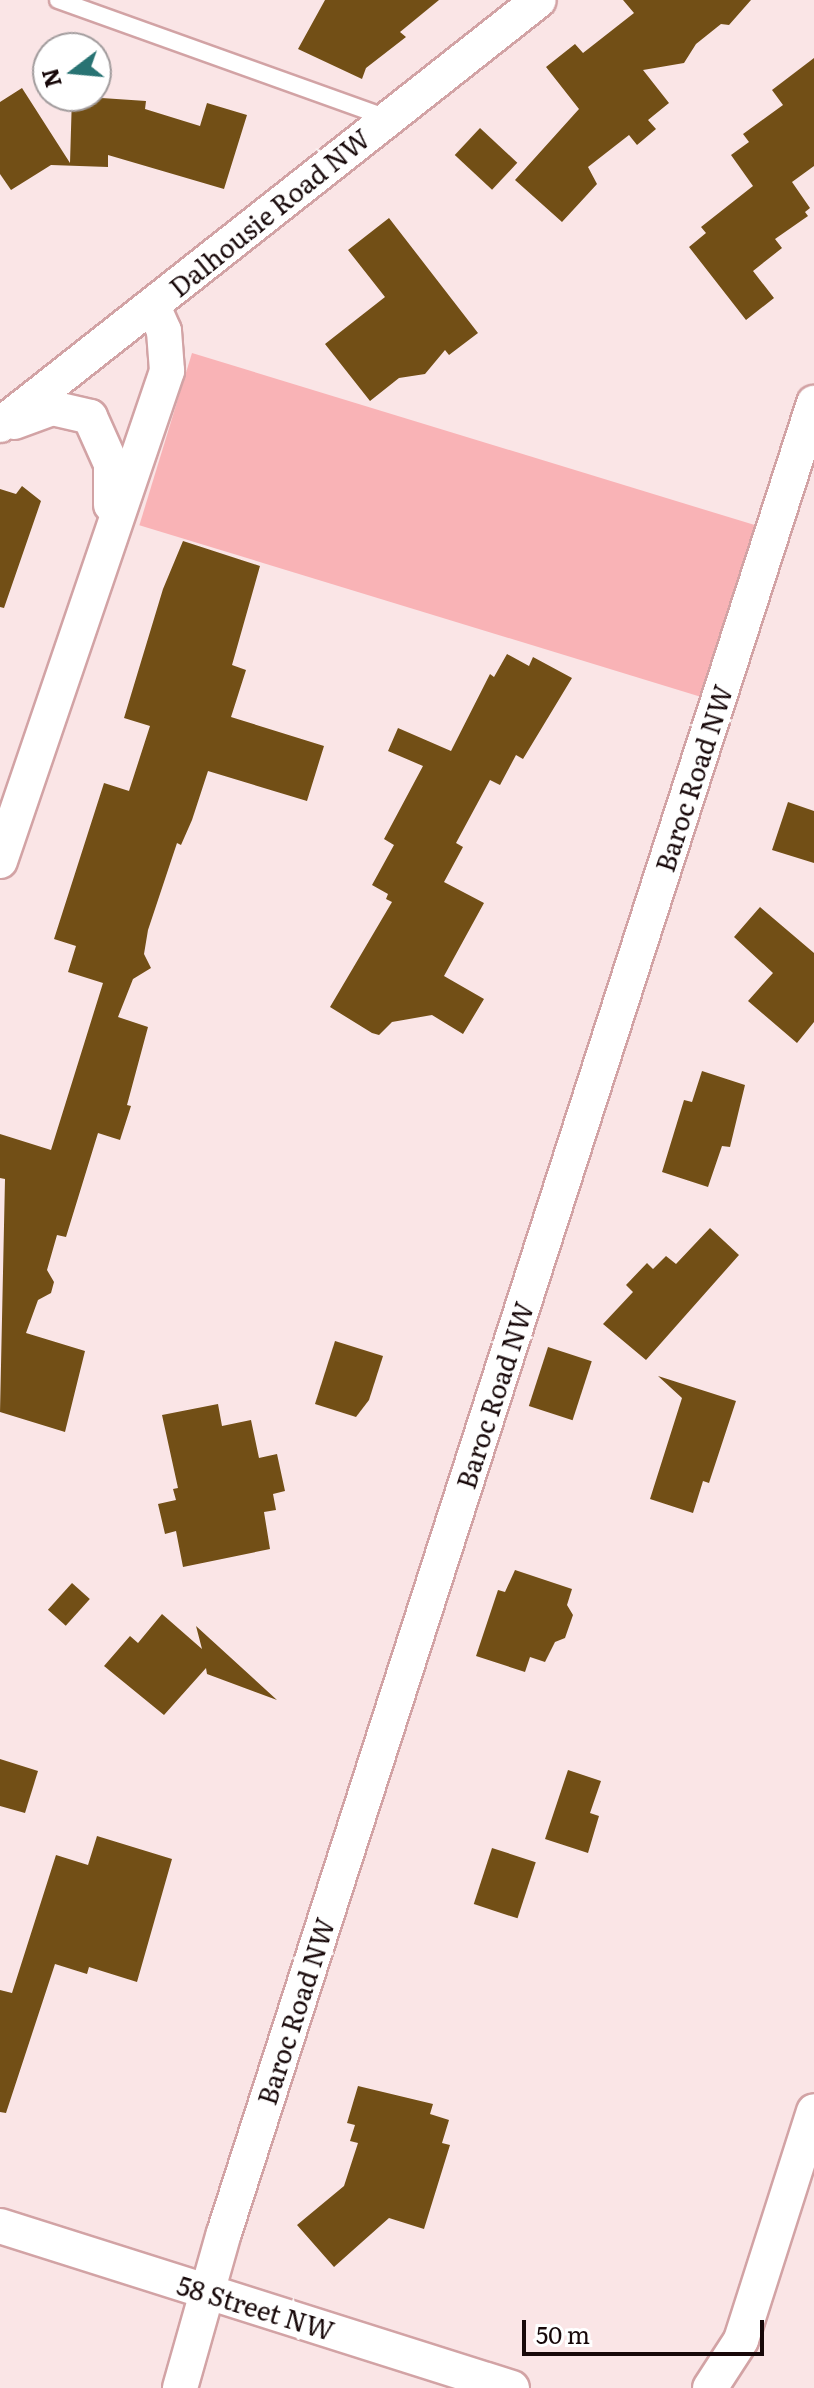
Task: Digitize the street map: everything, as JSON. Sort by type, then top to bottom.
[{"type":"street","name":"Dalhousie Road NW","points":[[0,426],[387,118],[519,6]]},
{"type":"street","points":[[0,861],[167,371],[164,331],[153,306]]},
{"type":"street","name":"Baroc Road NW","points":[[180,2388],[210,2293],[229,2218],[814,403]]},
{"type":"street","points":[[0,426],[52,408],[90,417],[111,464],[112,525]]},
{"type":"street","points":[[710,2388],[741,2340],[814,2111]]},
{"type":"street","name":"58 Street NW","points":[[0,2226],[512,2388]]},
{"type":"lane","points":[[58,0],[387,118]]},
{"type":"shaded area","points":[[192,353],[757,526],[705,698],[139,525]]},
{"type":"building","points":[[325,0],[439,0],[400,32],[406,37],[366,68],[362,79],[298,49]]},
{"type":"building","points":[[623,0],[751,0],[729,25],[721,24],[696,44],[684,63],[643,70],[669,103],[648,120],[656,129],[637,145],[629,135],[588,167],[597,184],[562,222],[515,180],[579,109],[546,67],[575,44],[583,53],[634,13]]},
{"type":"building","points":[[814,58],[814,166],[792,182],[810,208],[805,212],[808,216],[775,239],[782,248],[753,271],[774,298],[746,320],[689,247],[706,233],[701,227],[753,186],[731,155],[749,142],[743,134],[783,105],[772,90]]},
{"type":"building","points":[[22,88],[32,104],[32,112],[37,112],[70,163],[72,112],[112,112],[112,99],[146,101],[145,109],[200,126],[207,103],[247,115],[224,189],[108,155],[108,167],[51,165],[11,190],[0,174],[0,102]]},
{"type":"building","points":[[480,128],[517,163],[492,190],[455,155]]},
{"type":"building","points":[[389,218],[478,333],[449,355],[445,350],[425,374],[399,378],[370,401],[325,344],[385,297],[348,250]]},
{"type":"building","points":[[22,486],[41,501],[4,608],[0,607],[0,489],[16,494]]},
{"type":"building","points":[[183,541],[260,566],[232,665],[246,670],[231,717],[324,746],[307,801],[208,771],[192,820],[181,845],[177,843],[148,930],[144,954],[151,968],[133,979],[118,1017],[148,1027],[127,1105],[131,1106],[120,1140],[98,1133],[66,1237],[57,1235],[47,1270],[54,1282],[51,1293],[38,1300],[26,1333],[85,1351],[65,1432],[0,1412],[5,1179],[0,1178],[0,1134],[51,1150],[103,983],[68,972],[76,946],[54,939],[104,783],[129,791],[150,726],[124,718],[163,589]]},
{"type":"building","points":[[507,654],[529,666],[533,657],[572,678],[523,759],[516,755],[500,785],[490,780],[456,843],[463,847],[444,882],[484,903],[444,976],[484,999],[463,1034],[432,1015],[392,1022],[379,1035],[372,1033],[330,1007],[392,902],[386,899],[388,894],[372,885],[394,845],[384,839],[423,766],[388,751],[398,728],[451,751],[490,674],[494,677]]},
{"type":"building","points":[[788,802],[814,811],[814,863],[772,850]]},
{"type":"building","points":[[760,907],[814,953],[814,1022],[797,1043],[748,1001],[773,973],[734,937]]},
{"type":"building","points":[[702,1071],[745,1085],[730,1147],[722,1146],[708,1187],[662,1172],[684,1100],[692,1102]]},
{"type":"building","points":[[710,1228],[739,1255],[646,1360],[603,1324],[633,1292],[626,1285],[647,1263],[653,1269],[666,1256],[676,1264]]},
{"type":"building","points":[[335,1341],[383,1356],[369,1400],[356,1417],[315,1404]]},
{"type":"building","points":[[548,1347],[592,1361],[573,1420],[529,1406]]},
{"type":"building","points":[[658,1376],[736,1401],[709,1483],[703,1481],[693,1513],[650,1499],[682,1398]]},
{"type":"building","points":[[218,1404],[222,1426],[251,1420],[259,1458],[277,1454],[285,1491],[273,1494],[276,1510],[264,1512],[270,1549],[183,1567],[176,1531],[165,1534],[158,1504],[176,1500],[173,1489],[178,1488],[162,1415]]},
{"type":"building","points":[[515,1570],[572,1589],[567,1605],[573,1615],[565,1638],[555,1642],[545,1662],[530,1657],[525,1672],[476,1656],[498,1590],[505,1592]]},
{"type":"building","points":[[72,1583],[90,1599],[66,1626],[48,1610]]},
{"type":"building","points":[[162,1614],[202,1649],[196,1626],[277,1700],[207,1674],[206,1668],[164,1715],[104,1666],[130,1636],[138,1643]]},
{"type":"building","points":[[0,1759],[38,1771],[25,1813],[0,1806]]},
{"type":"building","points":[[568,1770],[601,1781],[590,1813],[599,1816],[588,1853],[545,1839]]},
{"type":"building","points":[[97,1836],[172,1859],[137,1982],[89,1967],[87,1974],[55,1964],[6,2113],[0,2112],[0,1990],[12,1993],[56,1855],[88,1865]]},
{"type":"building","points":[[492,1848],[536,1862],[518,1918],[474,1904]]},
{"type":"building","points":[[358,2086],[433,2104],[430,2114],[449,2120],[442,2143],[450,2145],[424,2229],[389,2218],[334,2267],[297,2225],[344,2186],[358,2143],[350,2141],[355,2125],[347,2123]]}]
